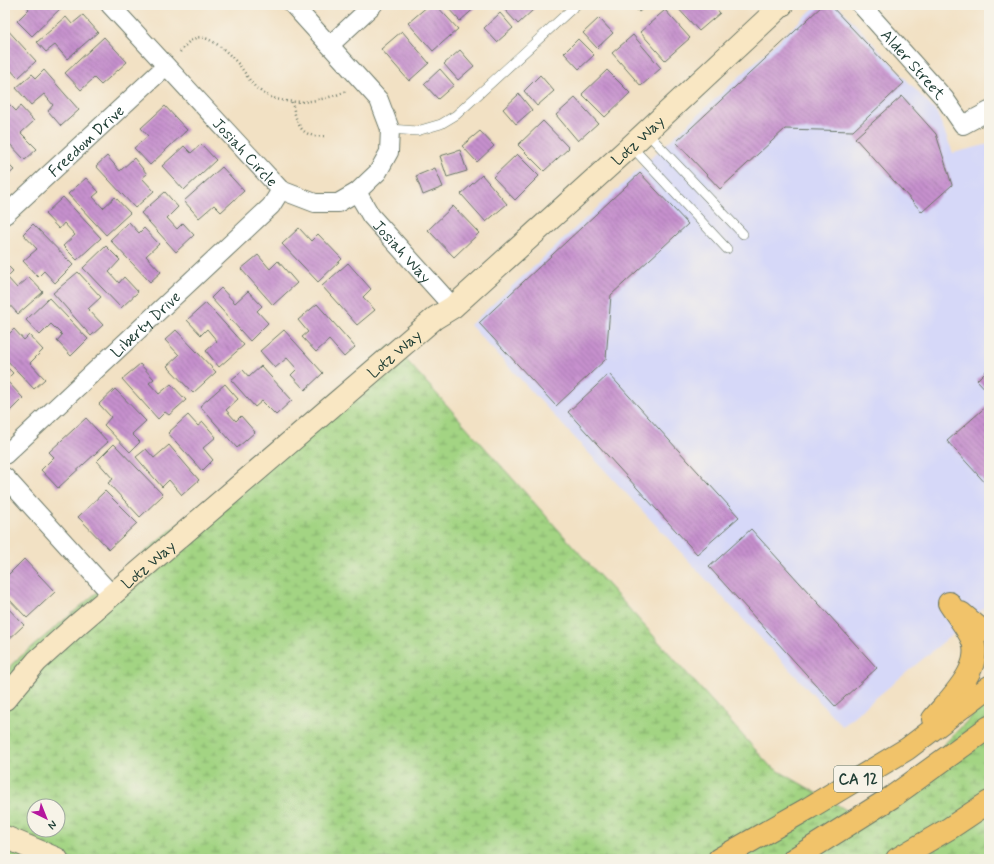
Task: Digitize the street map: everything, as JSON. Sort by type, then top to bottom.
[{"type":"highway","points":[[907,749],[967,678],[973,663],[974,649],[971,638],[949,603],[980,629],[989,631]]},
{"type":"highway","name":"CA 12","points":[[719,859],[809,808],[907,749],[989,688]]},
{"type":"highway","name":"CA 12","points":[[794,859],[892,797],[989,727]]},
{"type":"highway","points":[[897,859],[950,828],[989,802]]},
{"type":"street","name":"Josiah Circle","points":[[110,5],[170,61],[281,190],[315,203],[338,203],[356,192],[378,172],[389,152],[390,129],[379,100],[293,5]]},
{"type":"street","points":[[330,45],[373,5]]},
{"type":"street","name":"Lotz Way","points":[[5,699],[37,661],[111,594],[435,318],[453,307],[646,132],[782,5]]},
{"type":"street","name":"Alder Street","points":[[861,5],[945,98],[963,125],[989,112]]},
{"type":"street","name":"Freedom Drive","points":[[5,215],[170,61]]},
{"type":"street","name":"Liberty Drive","points":[[5,455],[271,206],[281,190]]},
{"type":"street","name":"Josiah Way","points":[[356,192],[370,216],[453,307]]},
{"type":"street","points":[[5,477],[111,594]]},
{"type":"street","points":[[5,837],[57,859]]},
{"type":"lane","points":[[390,129],[417,131],[441,124],[456,115],[576,5]]},
{"type":"lane","points":[[646,132],[743,234]]},
{"type":"lane","points":[[630,146],[727,249]]},
{"type":"path","points":[[170,61],[188,43],[195,38],[202,37],[212,41],[231,55],[259,90],[273,97],[292,102],[311,101],[334,96],[350,90]]},
{"type":"path","points":[[292,102],[299,125],[304,131],[312,136],[325,136]]},
{"type":"shaded area","points":[[817,5],[838,5],[937,113],[953,153],[989,144],[989,604],[842,726],[470,325]]},
{"type":"green space","points":[[392,344],[770,766],[867,822],[989,699],[989,859],[5,859],[5,676],[12,664]]},
{"type":"building","points":[[26,5],[64,5],[32,36],[17,21],[29,9]]},
{"type":"building","points":[[429,5],[436,5],[458,29],[433,51],[408,23]]},
{"type":"building","points":[[445,5],[478,5],[460,21]]},
{"type":"building","points":[[506,5],[530,5],[534,9],[518,24],[503,8]]},
{"type":"building","points":[[632,5],[647,5],[639,12]]},
{"type":"building","points":[[675,5],[713,5],[720,13],[699,31]]},
{"type":"building","points":[[823,5],[830,5],[904,83],[853,131],[785,129],[720,189],[676,142]]},
{"type":"building","points":[[665,10],[690,38],[665,60],[640,32]]},
{"type":"building","points":[[500,13],[513,28],[497,42],[484,28]]},
{"type":"building","points":[[83,15],[98,32],[67,59],[55,45],[46,52],[37,42],[66,17],[72,24]]},
{"type":"building","points":[[599,18],[613,33],[597,48],[583,33]]},
{"type":"building","points":[[5,27],[36,61],[18,78],[8,67],[5,69]]},
{"type":"building","points":[[402,31],[429,63],[409,81],[381,49]]},
{"type":"building","points":[[633,35],[661,68],[641,86],[612,53]]},
{"type":"building","points":[[104,37],[127,62],[101,85],[94,78],[81,90],[65,73]]},
{"type":"building","points":[[578,39],[594,55],[579,69],[564,53]]},
{"type":"building","points":[[460,50],[474,66],[458,80],[444,64]]},
{"type":"building","points":[[440,69],[454,85],[438,99],[424,84]]},
{"type":"building","points":[[44,70],[79,110],[61,126],[48,111],[53,105],[44,94],[31,105],[16,88],[32,74],[36,78]]},
{"type":"building","points":[[607,70],[630,93],[605,117],[582,94]]},
{"type":"building","points":[[540,75],[554,91],[537,106],[524,91]]},
{"type":"building","points":[[519,94],[532,110],[516,124],[503,109]]},
{"type":"building","points":[[902,96],[936,134],[952,185],[922,212],[855,138]]},
{"type":"building","points":[[575,98],[598,123],[578,141],[556,115]]},
{"type":"building","points":[[5,100],[16,111],[20,106],[34,121],[21,133],[37,149],[25,160],[5,139]]},
{"type":"building","points":[[165,106],[187,130],[150,165],[134,148],[148,136],[141,128]]},
{"type":"building","points":[[543,121],[569,148],[544,171],[518,145]]},
{"type":"building","points":[[480,131],[494,146],[477,162],[462,146]]},
{"type":"building","points":[[201,144],[216,160],[184,190],[162,166],[184,146],[191,153]]},
{"type":"building","points":[[460,150],[467,171],[447,177],[440,156]]},
{"type":"building","points":[[517,154],[539,176],[515,200],[493,177]]},
{"type":"building","points":[[107,156],[120,171],[134,158],[147,174],[142,178],[154,191],[135,208],[96,166]]},
{"type":"building","points":[[5,161],[14,170],[5,178]]},
{"type":"building","points":[[222,167],[244,191],[221,212],[214,205],[199,218],[184,201]]},
{"type":"building","points":[[435,168],[443,187],[423,195],[416,176]]},
{"type":"building","points":[[640,173],[688,224],[611,295],[606,359],[556,406],[479,323]]},
{"type":"building","points":[[482,175],[507,204],[486,222],[461,194]]},
{"type":"building","points":[[86,178],[99,192],[93,197],[103,208],[115,197],[130,213],[106,235],[68,194]]},
{"type":"building","points":[[165,192],[178,207],[167,218],[177,229],[183,223],[194,235],[176,252],[141,213]]},
{"type":"building","points":[[63,197],[101,238],[77,260],[63,246],[75,235],[64,223],[59,229],[45,214]]},
{"type":"building","points":[[453,206],[479,233],[454,257],[428,230]]},
{"type":"building","points":[[129,222],[139,233],[144,228],[159,244],[146,256],[161,272],[150,282],[110,240]]},
{"type":"building","points":[[33,224],[73,265],[55,283],[44,271],[38,277],[23,261],[37,249],[23,234]]},
{"type":"building","points":[[299,228],[311,241],[318,234],[342,259],[318,282],[282,244]]},
{"type":"building","points":[[106,246],[120,260],[109,272],[119,283],[124,277],[138,292],[121,308],[83,268]]},
{"type":"building","points":[[258,255],[270,269],[278,261],[297,283],[273,305],[241,269]]},
{"type":"building","points":[[5,263],[13,271],[7,277],[17,288],[29,277],[43,292],[18,314],[5,300]]},
{"type":"building","points":[[348,263],[371,289],[363,297],[375,310],[357,325],[322,286]]},
{"type":"building","points":[[78,272],[101,297],[88,309],[103,325],[91,336],[53,293]]},
{"type":"building","points":[[221,288],[235,303],[248,291],[262,306],[257,311],[268,323],[250,341],[211,298]]},
{"type":"building","points":[[49,298],[88,339],[71,356],[57,341],[62,335],[51,324],[40,335],[26,320]]},
{"type":"building","points":[[206,303],[244,345],[219,367],[206,351],[217,341],[207,329],[201,335],[187,320]]},
{"type":"building","points":[[317,304],[355,347],[344,357],[329,340],[316,352],[302,337],[308,332],[298,320]]},
{"type":"building","points":[[14,329],[24,340],[29,335],[43,350],[30,363],[45,379],[34,389],[5,358],[5,338]]},
{"type":"building","points":[[176,330],[216,372],[193,393],[167,366],[179,355],[165,340]]},
{"type":"building","points":[[284,330],[323,373],[305,390],[291,375],[297,369],[287,358],[275,368],[260,351]]},
{"type":"building","points":[[140,364],[154,379],[149,383],[159,394],[171,384],[186,400],[169,415],[165,412],[158,419],[122,379]]},
{"type":"building","points":[[5,365],[13,373],[6,380],[23,398],[7,414],[5,411]]},
{"type":"building","points":[[261,366],[292,400],[276,415],[262,401],[255,407],[231,380],[243,370],[249,377]]},
{"type":"building","points":[[989,368],[989,393],[977,380]]},
{"type":"building","points":[[609,374],[739,517],[697,554],[568,412]]},
{"type":"building","points":[[225,384],[238,399],[226,410],[236,421],[241,416],[255,432],[237,448],[200,406]]},
{"type":"building","points":[[115,389],[146,421],[132,434],[140,442],[130,452],[104,425],[111,417],[99,404]]},
{"type":"building","points":[[989,404],[989,487],[947,441]]},
{"type":"building","points":[[188,415],[198,426],[203,422],[216,437],[203,448],[213,460],[202,471],[168,433]]},
{"type":"building","points":[[86,418],[108,442],[58,488],[41,470],[54,457],[49,452]]},
{"type":"building","points":[[114,444],[163,495],[140,517],[108,483],[113,479],[97,461]]},
{"type":"building","points":[[169,445],[199,480],[182,495],[169,480],[162,487],[136,457],[146,449],[154,458]]},
{"type":"building","points":[[105,491],[137,523],[109,549],[78,517]]},
{"type":"building","points":[[751,529],[877,668],[835,706],[709,567]]},
{"type":"building","points":[[24,559],[55,592],[27,618],[5,595],[5,578]]},
{"type":"building","points":[[5,605],[24,625],[5,643]]}]
